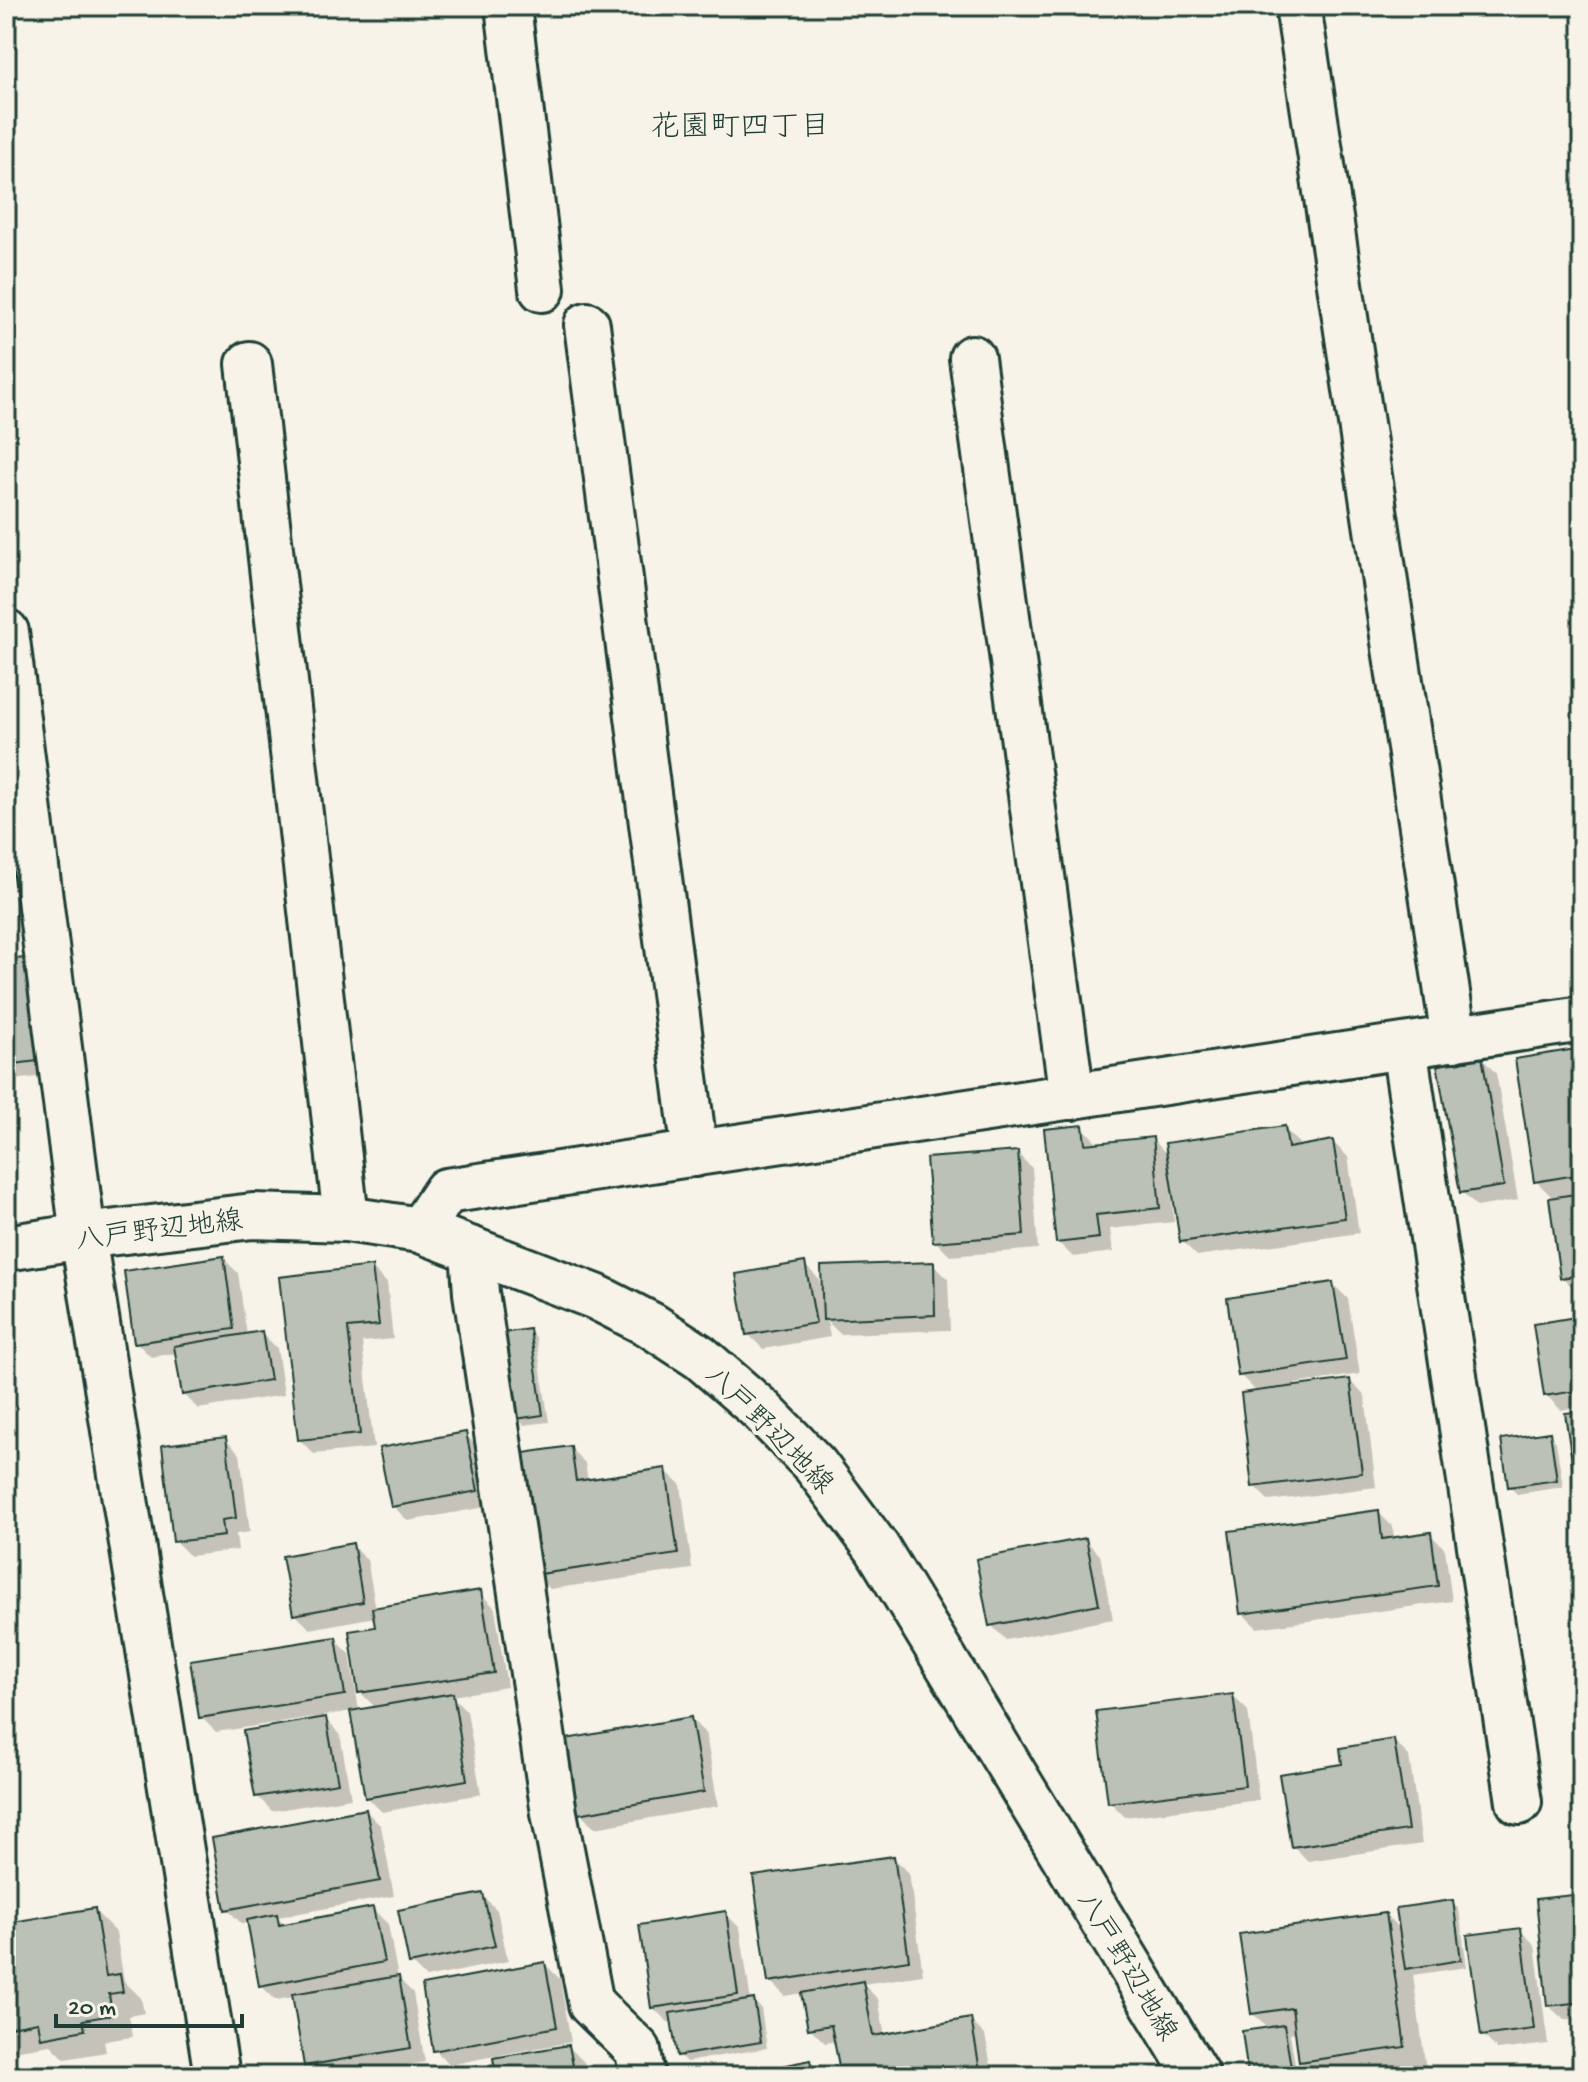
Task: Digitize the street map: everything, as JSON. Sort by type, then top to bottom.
[{"type":"street","points":[[508,6],[542,289]]},
{"type":"street","points":[[1298,6],[1454,1039]]},
{"type":"street","points":[[587,325],[695,1154]]},
{"type":"street","points":[[972,358],[1072,1097]]},
{"type":"street","points":[[249,364],[346,1219]]},
{"type":"street","points":[[6,632],[83,1236],[217,2076]]},
{"type":"street","points":[[420,1230],[446,1191],[1582,1019]]},
{"type":"street","points":[[1404,1047],[1519,1802]]},
{"type":"street","name":"八戸野辺地線","points":[[6,1248],[253,1216],[346,1219],[420,1230],[596,1297],[651,1325],[700,1357],[761,1410],[815,1465],[877,1548],[1197,2076]]},
{"type":"street","points":[[473,1250],[476,1293],[554,1813],[591,2004],[638,2050],[642,2076]]},
{"type":"building","points":[[24,958],[38,1061],[6,1065],[6,960]]},
{"type":"building","points":[[1582,1048],[1582,1174],[1534,1182],[1515,1059]]},
{"type":"building","points":[[1482,1056],[1504,1186],[1460,1193],[1437,1064]]},
{"type":"building","points":[[1083,1125],[1085,1144],[1153,1137],[1160,1208],[1096,1215],[1099,1238],[1056,1243],[1044,1129]]},
{"type":"building","points":[[1285,1126],[1288,1148],[1333,1140],[1345,1218],[1180,1242],[1165,1143]]},
{"type":"building","points":[[1018,1151],[1024,1235],[933,1242],[926,1158]]},
{"type":"building","points":[[1582,1193],[1582,1275],[1560,1278],[1549,1198]]},
{"type":"building","points":[[224,1256],[234,1329],[134,1343],[124,1271]]},
{"type":"building","points":[[805,1262],[816,1323],[746,1335],[736,1274]]},
{"type":"building","points":[[934,1262],[935,1315],[823,1320],[821,1266]]},
{"type":"building","points":[[372,1266],[379,1325],[348,1328],[360,1434],[298,1440],[279,1277]]},
{"type":"building","points":[[1333,1282],[1346,1360],[1238,1376],[1227,1298]]},
{"type":"building","points":[[1582,1316],[1582,1390],[1544,1396],[1533,1324]]},
{"type":"building","points":[[530,1329],[543,1415],[515,1419],[502,1333]]},
{"type":"building","points":[[262,1331],[270,1380],[182,1395],[174,1346]]},
{"type":"building","points":[[1350,1379],[1362,1473],[1252,1487],[1241,1393]]},
{"type":"building","points":[[1582,1411],[1582,1489],[1576,1490],[1565,1413]]},
{"type":"building","points":[[466,1432],[478,1491],[391,1507],[379,1448]]},
{"type":"building","points":[[1550,1432],[1557,1480],[1508,1487],[1501,1439]]},
{"type":"building","points":[[226,1437],[236,1518],[222,1520],[224,1536],[173,1542],[162,1445]]},
{"type":"building","points":[[571,1446],[576,1481],[666,1468],[678,1554],[533,1575],[517,1454]]},
{"type":"building","points":[[1379,1510],[1382,1539],[1431,1532],[1438,1586],[1240,1614],[1229,1531]]},
{"type":"building","points":[[1086,1538],[1099,1604],[989,1626],[976,1559]]},
{"type":"building","points":[[353,1543],[363,1602],[293,1615],[282,1556]]},
{"type":"building","points":[[481,1590],[494,1673],[358,1693],[349,1631],[375,1627],[372,1608]]},
{"type":"building","points":[[336,1637],[345,1695],[199,1718],[190,1660]]},
{"type":"building","points":[[453,1693],[467,1780],[365,1798],[350,1711]]},
{"type":"building","points":[[1233,1694],[1245,1786],[1108,1803],[1096,1711]]},
{"type":"building","points":[[326,1717],[338,1783],[255,1797],[243,1731]]},
{"type":"building","points":[[691,1717],[704,1792],[578,1814],[566,1739]]},
{"type":"building","points":[[1394,1739],[1408,1830],[1291,1847],[1279,1774],[1342,1764],[1340,1748]]},
{"type":"building","points":[[366,1809],[380,1881],[225,1910],[212,1838]]},
{"type":"building","points":[[894,1856],[909,1960],[768,1982],[753,1876]]},
{"type":"building","points":[[483,1893],[495,1946],[409,1964],[398,1910]]},
{"type":"building","points":[[1582,1894],[1582,2002],[1547,2006],[1536,1899]]},
{"type":"building","points":[[1453,1900],[1461,1960],[1405,1969],[1396,1908]]},
{"type":"building","points":[[373,1907],[384,1962],[259,1986],[247,1920],[277,1914],[279,1925]]},
{"type":"building","points":[[95,1908],[106,1976],[120,1974],[123,1992],[109,1994],[112,2015],[83,2020],[85,2030],[41,2038],[38,2022],[6,2028],[6,1923]]},
{"type":"building","points":[[726,1911],[738,1995],[651,2008],[639,1925]]},
{"type":"building","points":[[1386,1913],[1405,2047],[1299,2062],[1292,2008],[1251,2014],[1239,1934]]},
{"type":"building","points":[[1521,1928],[1534,2029],[1481,2036],[1467,1935]]},
{"type":"building","points":[[545,1962],[557,2027],[433,2051],[422,1985]]},
{"type":"building","points":[[399,1976],[411,2048],[304,2066],[292,1994]]},
{"type":"building","points":[[863,1981],[873,2036],[971,2018],[981,2076],[841,2076],[831,2025],[808,2029],[801,1993]]},
{"type":"building","points":[[754,1999],[761,2042],[677,2056],[670,2013]]},
{"type":"building","points":[[1284,2025],[1292,2073],[1248,2076],[1242,2031]]},
{"type":"building","points":[[569,2045],[575,2076],[496,2076],[493,2058]]},
{"type":"building","points":[[810,2060],[814,2076],[736,2076]]},
{"type":"district","name":"花園町四丁目","points":[[740,125]]}]
